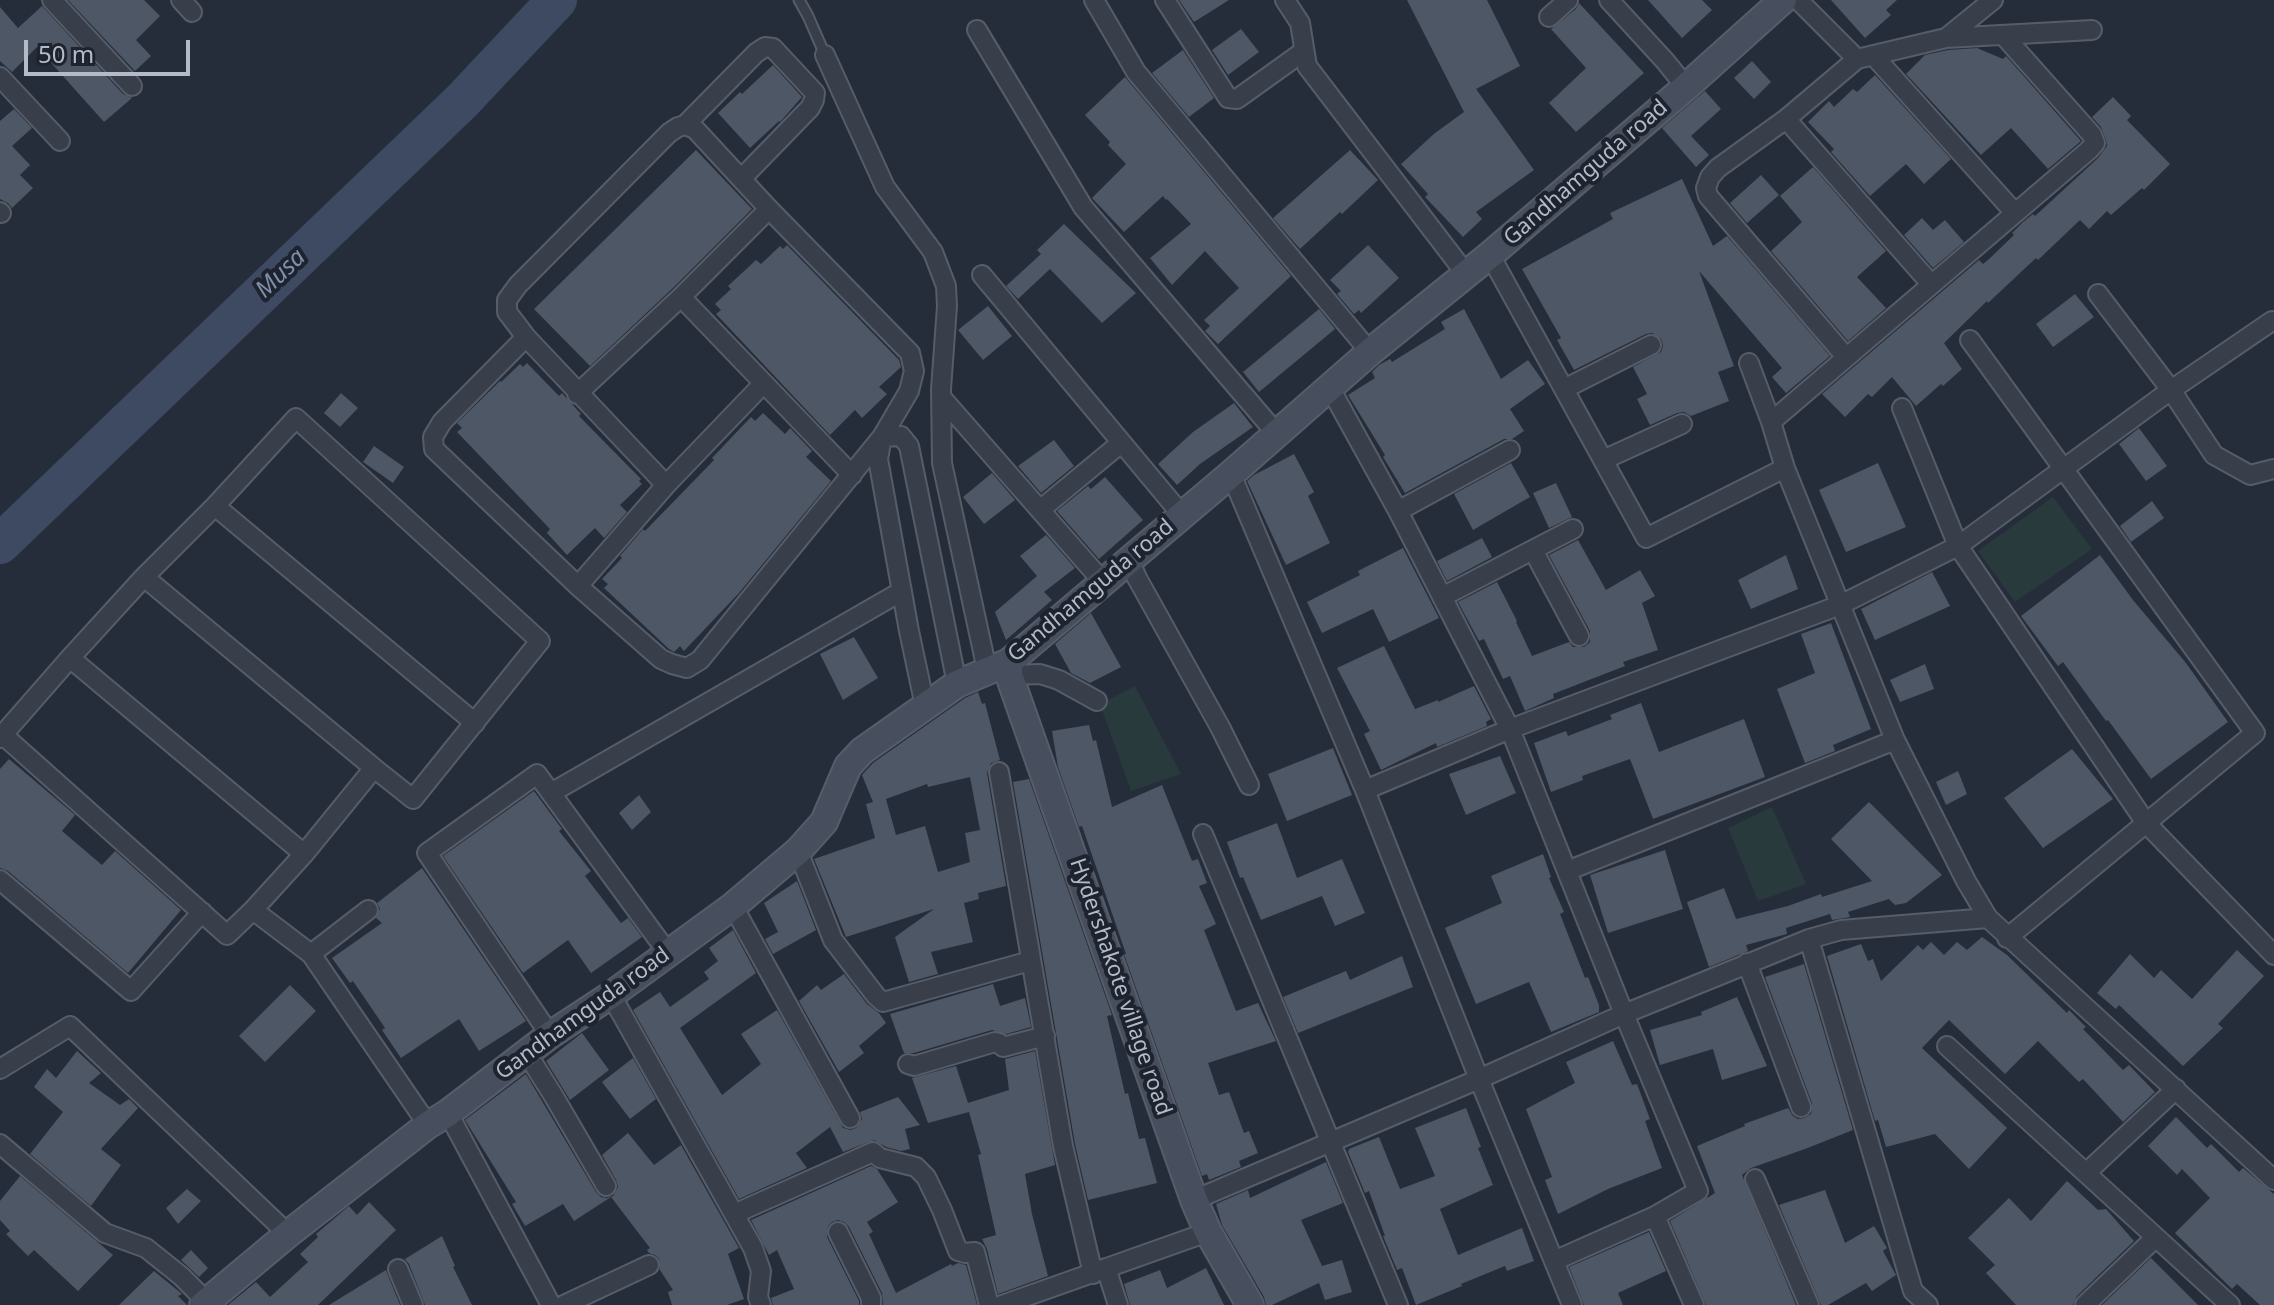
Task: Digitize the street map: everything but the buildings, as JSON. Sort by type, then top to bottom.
[{"type":"street","points":[[52,0],[132,86]]},
{"type":"street","points":[[1094,0],[1136,72],[1370,352]]},
{"type":"street","points":[[1165,0],[1228,98],[1237,99],[1304,51]]},
{"type":"street","points":[[1285,0],[1300,23],[1307,66],[1466,274]]},
{"type":"street","points":[[1549,17],[1568,0]]},
{"type":"street","points":[[1609,0],[1686,87]]},
{"type":"street","name":"Gandhamguda road","points":[[205,1303],[288,1234],[526,1052],[611,995],[733,906],[798,851],[824,822],[848,766],[862,751],[957,684],[1002,669],[1370,352],[1490,255],[1783,0]]},
{"type":"street","points":[[1798,0],[1865,57],[2015,213]]},
{"type":"street","points":[[1946,38],[1993,0]]},
{"type":"street","points":[[977,30],[1083,207],[1276,433]]},
{"type":"street","points":[[1846,357],[1708,196],[1706,188],[1710,177],[1865,57],[1946,38],[2092,30]]},
{"type":"street","points":[[1771,422],[2095,143],[2092,135],[2004,36]]},
{"type":"street","points":[[666,485],[526,337],[507,312],[507,300],[518,285],[669,133],[685,125],[756,53],[765,47],[773,48],[815,93],[814,100],[810,108],[742,178]]},
{"type":"street","points":[[825,55],[885,187],[933,252],[946,286],[941,397],[942,463],[1002,669],[1059,680],[1097,701]]},
{"type":"street","points":[[0,77],[60,141]]},
{"type":"street","points":[[1786,119],[1931,284]]},
{"type":"street","points":[[526,337],[442,422],[433,437],[434,449],[578,586],[661,659],[687,668],[700,660],[882,437],[909,391],[914,371],[910,353],[695,129],[685,125]]},
{"type":"street","points":[[577,394],[769,209]]},
{"type":"street","points":[[1490,255],[1646,538],[1785,468]]},
{"type":"street","points":[[982,275],[1182,515]]},
{"type":"street","points":[[2098,294],[2171,390],[2214,455],[2250,475],[2274,469]]},
{"type":"street","points":[[681,297],[852,475]]},
{"type":"street","points":[[1365,790],[1510,729],[1840,605],[1958,546],[2171,390],[2272,321]]},
{"type":"street","points":[[1970,340],[2255,733],[2007,938]]},
{"type":"street","points":[[1564,389],[1651,345]]},
{"type":"street","points":[[1749,363],[1785,468],[1895,740],[1988,918],[2274,1180]]},
{"type":"street","points":[[578,586],[666,485],[763,384]]},
{"type":"street","points":[[1330,388],[1398,511],[1510,729],[1698,1191],[1655,1216],[1554,1261]]},
{"type":"street","points":[[941,397],[1103,582]]},
{"type":"street","points":[[1902,408],[1958,546],[2146,823],[2274,955]]},
{"type":"street","points":[[144,577],[413,799],[540,641],[296,418],[144,577],[2,737],[227,935],[304,854],[374,768]]},
{"type":"street","points":[[1603,460],[1682,424]]},
{"type":"street","points":[[882,437],[901,436],[909,446],[957,684]]},
{"type":"street","points":[[882,437],[878,459],[925,706]]},
{"type":"street","points":[[1040,510],[1121,443]]},
{"type":"street","points":[[1398,511],[1510,450]]},
{"type":"street","points":[[1231,474],[1365,790],[1572,1305]]},
{"type":"street","points":[[215,506],[475,723]]},
{"type":"street","points":[[1442,597],[1573,529]]},
{"type":"street","points":[[1533,550],[1579,636]]},
{"type":"street","points":[[1129,560],[1249,785]]},
{"type":"street","points":[[551,793],[902,591]]},
{"type":"street","points":[[70,658],[304,854]]},
{"type":"street","name":"Hydershakote village road","points":[[1002,669],[1194,1200],[1208,1232],[1250,1305]]},
{"type":"street","points":[[1567,871],[1895,740]]},
{"type":"street","points":[[999,772],[1063,1146],[1099,1271],[1118,1305]]},
{"type":"street","points":[[550,1035],[427,853],[537,774],[668,953]]},
{"type":"street","points":[[1203,834],[1398,1305]]},
{"type":"street","points":[[798,851],[833,940],[883,1002],[1030,961]]},
{"type":"street","points":[[0,880],[131,991],[202,912]]},
{"type":"street","points":[[733,906],[850,1118]]},
{"type":"street","points":[[253,910],[311,954],[438,1119],[551,1305]]},
{"type":"street","points":[[311,954],[368,910]]},
{"type":"street","points":[[1194,1200],[1624,1014],[1809,939],[1841,930],[1988,918]]},
{"type":"street","points":[[1809,939],[1913,1291],[1928,1305]]},
{"type":"street","points":[[1747,963],[1801,1107]]},
{"type":"street","points":[[611,995],[753,1248],[761,1271],[758,1297],[761,1305]]},
{"type":"street","points":[[0,1069],[70,1026],[288,1234]]},
{"type":"street","points":[[908,1064],[914,1066],[995,1042],[1003,1047],[1045,1036]]},
{"type":"street","points":[[1947,1046],[2230,1305]]},
{"type":"street","points":[[526,1052],[606,1186]]},
{"type":"street","points":[[2086,1173],[2176,1089]]},
{"type":"street","points":[[0,1144],[105,1233],[146,1248],[181,1276],[205,1303]]},
{"type":"street","points":[[734,1214],[873,1152],[880,1158],[916,1167],[926,1177],[958,1251],[975,1252],[989,1305]]},
{"type":"street","points":[[1755,1179],[1809,1305]]},
{"type":"street","points":[[1655,1216],[1694,1305]]},
{"type":"street","points":[[838,1232],[871,1298],[871,1305]]},
{"type":"street","points":[[1002,1305],[1208,1232]]},
{"type":"street","points":[[2085,1305],[2155,1238]]},
{"type":"street","points":[[564,1305],[649,1265]]},
{"type":"street","points":[[398,1269],[413,1305]]},
{"type":"lane","points":[[799,0],[825,55]]},
{"type":"shaded area","points":[[2053,497],[2092,549],[2015,602],[1978,551]]},
{"type":"shaded area","points":[[1135,686],[1181,774],[1131,791],[1100,704]]},
{"type":"shaded area","points":[[1772,807],[1806,884],[1758,901],[1728,828]]},
{"type":"waterway","name":"Musa","points":[[0,544],[462,101],[557,0]]}]
